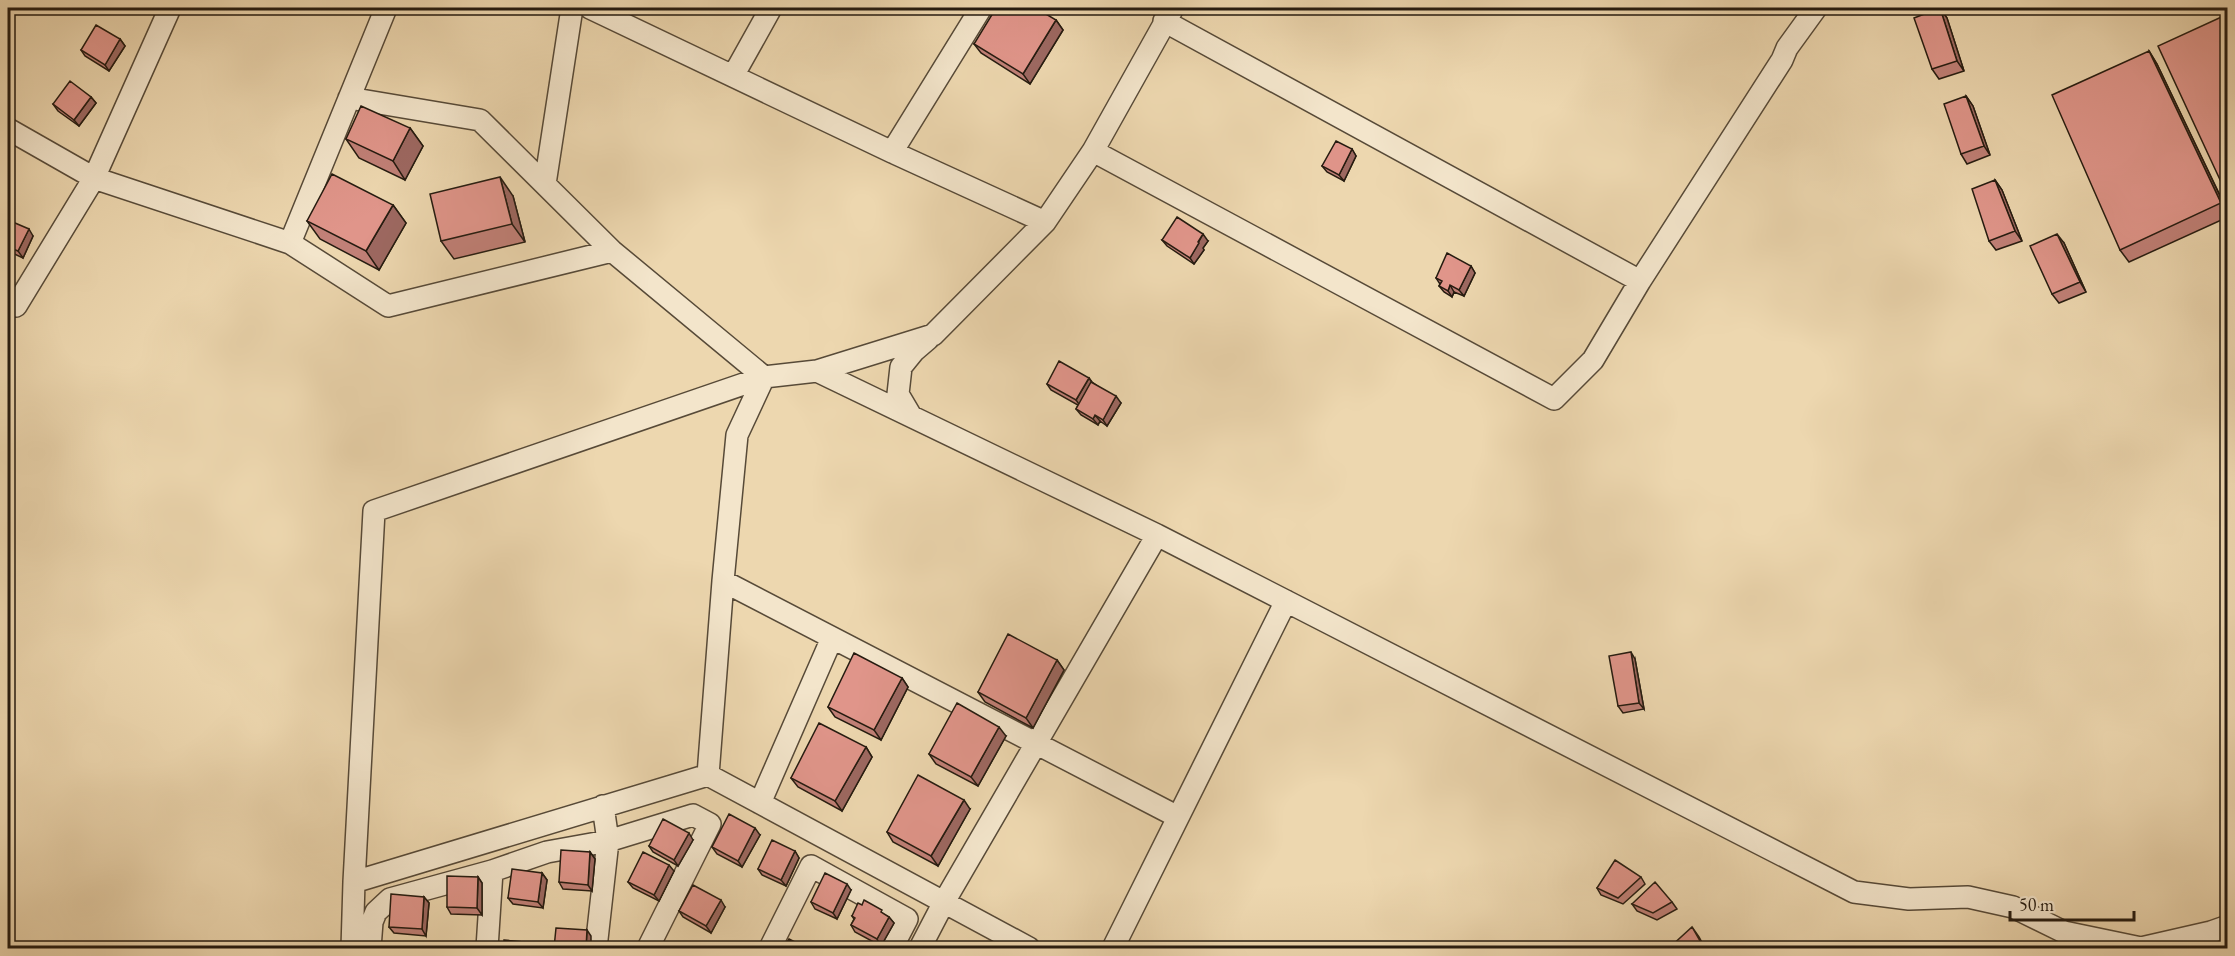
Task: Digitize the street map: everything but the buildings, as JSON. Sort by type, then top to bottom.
[{"type":"street","points":[[8,303],[16,306],[94,178],[170,8]]},
{"type":"street","points":[[290,243],[386,8]]},
{"type":"street","points":[[545,184],[572,8]]},
{"type":"street","points":[[590,8],[1045,222]]},
{"type":"street","points":[[733,76],[771,8]]},
{"type":"street","points":[[892,152],[981,8]]},
{"type":"street","points":[[1093,152],[1554,399],[1593,360],[1640,281],[1782,60],[1787,48],[1816,8]]},
{"type":"street","points":[[911,416],[898,394],[901,367],[914,351],[933,335],[1045,222],[1093,152],[1168,14],[1640,281]]},
{"type":"street","points":[[349,98],[480,120],[612,251],[764,377]]},
{"type":"street","points":[[8,129],[94,178],[290,243],[388,306],[612,251]]},
{"type":"street","points":[[351,948],[374,511],[764,377],[817,371],[933,335]]},
{"type":"street","points":[[817,371],[1157,535],[1854,892],[1909,898],[1968,897],[2013,907],[2088,943],[2141,948],[2228,926]]},
{"type":"street","points":[[708,774],[737,435],[764,377]]},
{"type":"street","points":[[920,948],[944,902],[1157,535]]},
{"type":"street","points":[[723,581],[1178,817]]},
{"type":"street","points":[[1113,948],[1286,602]]},
{"type":"street","points":[[760,803],[832,638]]},
{"type":"street","points":[[354,882],[708,774],[1029,948]]},
{"type":"street","points":[[596,948],[608,841],[603,806]]},
{"type":"street","points":[[370,948],[372,922],[376,912],[390,898],[492,872],[547,852],[608,841],[693,815],[710,824],[648,948]]},
{"type":"street","points":[[770,948],[811,866],[907,919],[892,948]]},
{"type":"street","points":[[487,948],[492,872]]}]
